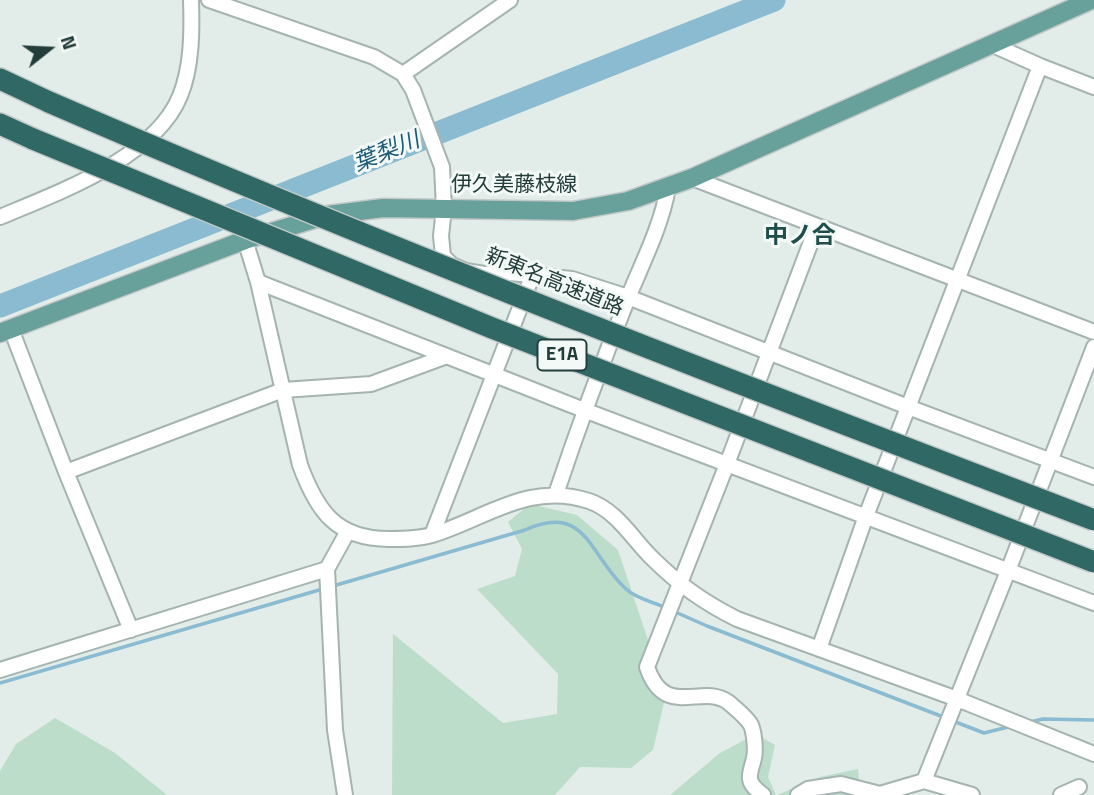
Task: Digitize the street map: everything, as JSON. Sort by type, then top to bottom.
[{"type":"highway","name":"新東名高速道路","points":[[0,79],[166,153],[674,358],[1094,520]]},
{"type":"highway","name":"E1A","points":[[0,124],[492,328],[1094,562]]},
{"type":"main road","name":"伊久美藤枝線","points":[[6,331],[245,240],[328,215],[383,208],[572,212],[628,201],[692,178],[1091,0]]},
{"type":"street","points":[[0,217],[76,185],[117,163],[151,135],[171,114],[181,95],[187,69],[191,0]]},
{"type":"street","points":[[209,0],[374,57],[403,74],[413,90],[442,167],[443,256],[453,265],[466,271],[484,274],[533,274],[572,279],[628,297],[1094,477]]},
{"type":"street","points":[[403,74],[510,0]]},
{"type":"street","points":[[993,45],[1094,87]]},
{"type":"street","points":[[819,649],[866,516],[1040,66]]},
{"type":"street","points":[[692,178],[1094,332]]},
{"type":"street","points":[[556,494],[584,410],[663,216],[668,188]]},
{"type":"street","points":[[763,795],[754,788],[749,777],[755,755],[751,725],[729,702],[717,696],[690,698],[666,694],[652,681],[647,667],[817,226]]},
{"type":"street","points":[[245,240],[258,282],[300,465],[310,492],[327,518],[348,531],[359,537],[413,538],[432,535],[504,504],[556,494],[590,501],[619,520],[680,583],[703,601],[737,619],[957,699],[1094,754]]},
{"type":"street","points":[[432,535],[533,274]]},
{"type":"street","points":[[258,282],[584,410],[1094,603]]},
{"type":"street","points":[[6,331],[131,630]]},
{"type":"street","points":[[924,781],[1094,347]]},
{"type":"street","points":[[66,472],[284,390],[371,384],[447,356]]},
{"type":"street","points":[[345,795],[335,730],[327,569],[348,531]]},
{"type":"street","points":[[0,670],[327,569]]},
{"type":"street","points":[[798,795],[808,789],[841,784],[880,794],[924,781],[972,795]]},
{"type":"street","points":[[1061,795],[1079,787]]},
{"type":"green space","points":[[530,504],[577,515],[618,550],[666,694],[653,750],[631,768],[580,767],[555,795],[392,795],[393,634],[503,723],[557,714],[558,674],[477,589],[515,576],[522,549],[508,522]]},
{"type":"green space","points":[[55,718],[115,753],[167,795],[0,795],[0,771],[16,744]]},
{"type":"green space","points":[[756,734],[775,745],[768,777],[776,795],[670,795],[720,753]]},
{"type":"green space","points":[[858,769],[860,795],[777,795],[820,777]]},
{"type":"waterway","name":"葉梨川","points":[[0,306],[774,0]]},
{"type":"waterway","points":[[333,586],[546,523],[562,523],[585,537],[614,576],[630,592],[666,608]]},
{"type":"waterway","points":[[0,683],[326,588]]},
{"type":"waterway","points":[[673,611],[946,718]]},
{"type":"waterway","points":[[1030,722],[1043,719],[1094,720]]},
{"type":"waterway","points":[[953,721],[984,733],[1012,726]]},
{"type":"district","name":"中ノ合","points":[[800,237]]}]
